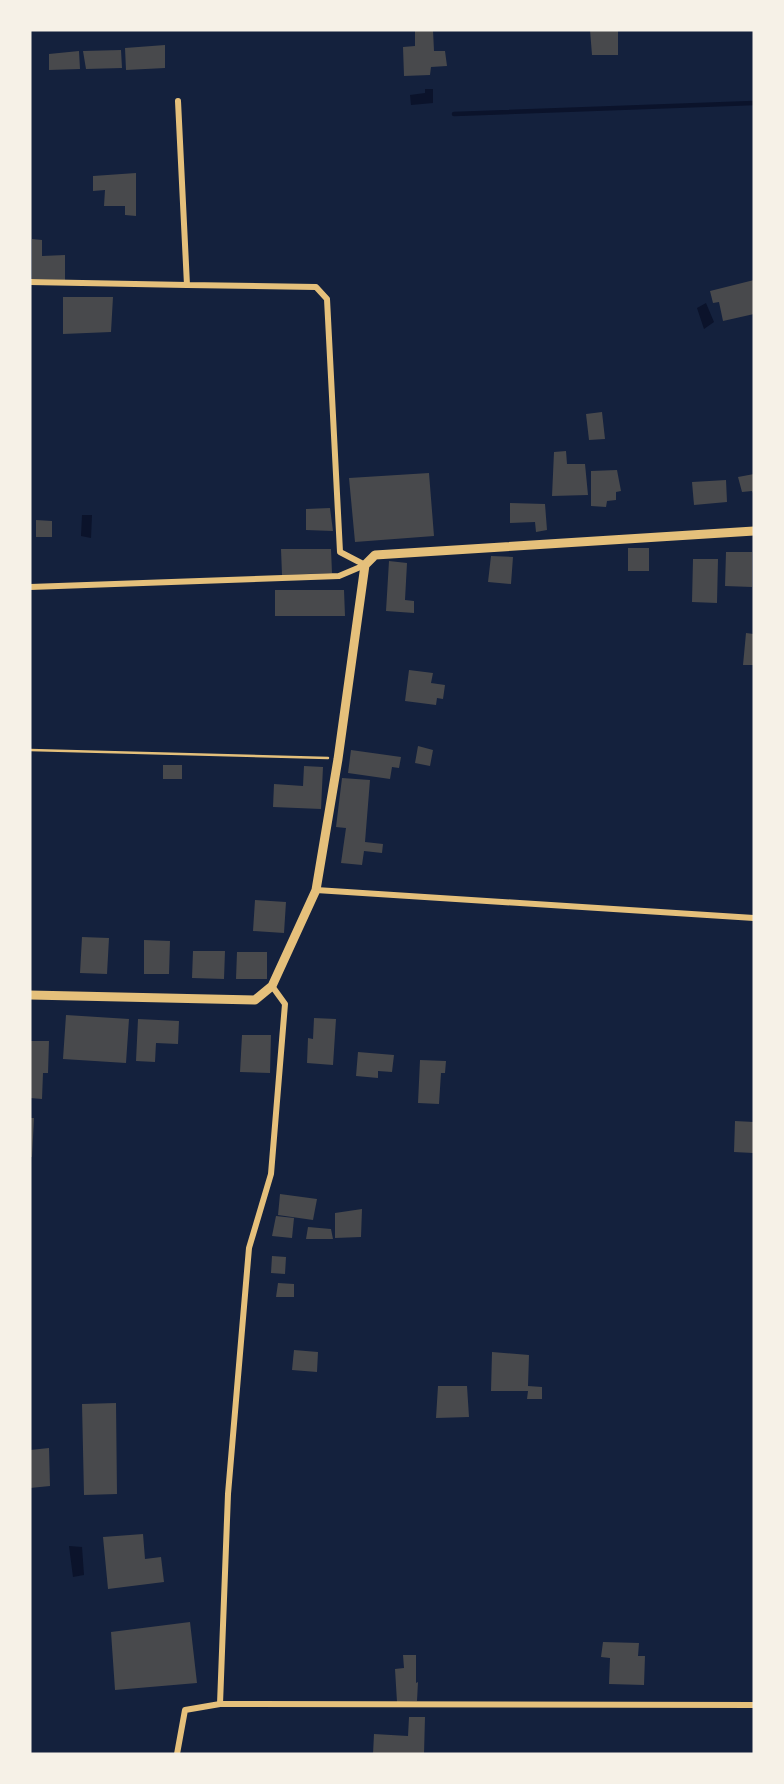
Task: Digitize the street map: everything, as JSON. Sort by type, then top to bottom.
[{"type":"main road","points":[[30,995],[254,1000],[272,986],[316,890],[338,759],[365,565],[376,555],[754,531]]},
{"type":"street","points":[[178,101],[187,285]]},
{"type":"street","points":[[30,282],[316,287],[327,299],[340,552],[365,565]]},
{"type":"street","points":[[30,587],[339,576],[365,565]]},
{"type":"street","points":[[316,890],[754,918]]},
{"type":"street","points":[[220,1704],[228,1494],[249,1248],[271,1174],[285,1004],[272,986]]},
{"type":"street","points":[[177,1754],[185,1710],[220,1704],[754,1704]]},
{"type":"path","points":[[30,750],[338,759]]},
{"type":"water","points":[[425,89],[433,89],[433,103],[411,105],[410,95],[425,93]]},
{"type":"water","points":[[706,303],[714,322],[704,329],[697,308]]},
{"type":"water","points":[[82,515],[92,515],[91,538],[81,536]]},
{"type":"water","points":[[69,1546],[82,1547],[84,1575],[73,1577]]},
{"type":"building","points":[[415,30],[433,30],[434,51],[445,51],[447,66],[431,67],[430,75],[404,76],[403,47],[415,46]]},
{"type":"building","points":[[590,30],[618,30],[618,55],[592,55]]},
{"type":"building","points":[[165,45],[165,68],[126,70],[125,48]]},
{"type":"building","points":[[121,50],[122,68],[86,69],[83,51]]},
{"type":"building","points":[[79,51],[80,69],[49,70],[49,54]]},
{"type":"building","points":[[136,173],[136,216],[125,215],[125,206],[104,206],[105,190],[93,191],[93,176]]},
{"type":"building","points":[[32,239],[42,240],[42,256],[65,255],[65,280],[32,279]]},
{"type":"building","points":[[754,280],[754,314],[723,321],[719,302],[713,303],[710,291]]},
{"type":"building","points":[[63,297],[113,297],[111,332],[63,334]]},
{"type":"building","points":[[602,412],[605,439],[589,440],[586,414]]},
{"type":"building","points":[[566,451],[567,464],[585,464],[588,495],[552,496],[554,452]]},
{"type":"building","points":[[617,470],[621,491],[616,492],[616,500],[607,501],[606,507],[591,506],[591,471]]},
{"type":"building","points":[[429,473],[434,536],[355,542],[349,478]]},
{"type":"building","points":[[754,474],[754,495],[752,491],[742,492],[738,477]]},
{"type":"building","points":[[726,480],[727,502],[694,505],[692,482]]},
{"type":"building","points":[[510,503],[545,504],[547,530],[536,532],[535,522],[510,523]]},
{"type":"building","points":[[330,508],[333,531],[306,530],[306,509]]},
{"type":"building","points":[[36,520],[52,521],[52,537],[36,537]]},
{"type":"building","points":[[628,548],[649,548],[649,571],[628,571]]},
{"type":"building","points":[[281,549],[331,549],[332,573],[282,575]]},
{"type":"building","points":[[726,552],[752,552],[752,587],[725,586]]},
{"type":"building","points":[[491,556],[513,557],[511,584],[488,582]]},
{"type":"building","points":[[693,559],[718,559],[717,603],[692,602]]},
{"type":"building","points":[[389,561],[407,563],[405,600],[414,601],[414,613],[386,611]]},
{"type":"building","points":[[275,590],[344,590],[345,616],[275,616]]},
{"type":"building","points":[[746,633],[754,634],[754,665],[743,665]]},
{"type":"building","points":[[409,670],[433,673],[431,683],[445,685],[443,699],[437,698],[436,705],[405,701]]},
{"type":"building","points":[[418,746],[433,750],[430,766],[415,763]]},
{"type":"building","points":[[351,750],[401,757],[399,768],[392,767],[390,779],[348,773]]},
{"type":"building","points":[[163,765],[182,765],[182,779],[163,779]]},
{"type":"building","points":[[304,766],[323,767],[321,809],[273,807],[274,784],[303,786]]},
{"type":"building","points":[[342,778],[370,780],[365,842],[383,844],[382,853],[364,851],[362,865],[341,863],[346,828],[336,827]]},
{"type":"building","points":[[255,900],[286,902],[284,933],[253,931]]},
{"type":"building","points":[[82,937],[109,938],[107,974],[80,973]]},
{"type":"building","points":[[144,940],[170,941],[169,974],[144,974]]},
{"type":"building","points":[[193,951],[225,951],[224,979],[192,978]]},
{"type":"building","points":[[237,952],[267,952],[267,979],[236,979]]},
{"type":"building","points":[[66,1015],[129,1019],[126,1063],[63,1059]]},
{"type":"building","points":[[314,1018],[336,1019],[333,1065],[307,1063],[308,1038],[313,1039]]},
{"type":"building","points":[[138,1019],[179,1021],[178,1044],[156,1043],[155,1062],[136,1061]]},
{"type":"building","points":[[242,1035],[271,1035],[270,1073],[240,1072]]},
{"type":"building","points":[[30,1041],[49,1041],[48,1073],[43,1073],[42,1099],[30,1098]]},
{"type":"building","points":[[358,1052],[394,1055],[392,1072],[378,1071],[378,1078],[356,1076]]},
{"type":"building","points":[[420,1060],[446,1061],[445,1073],[441,1073],[439,1104],[418,1103]]},
{"type":"building","points":[[30,1118],[34,1118],[32,1157],[30,1157]]},
{"type":"building","points":[[735,1121],[754,1122],[753,1153],[734,1152]]},
{"type":"building","points":[[280,1194],[317,1199],[313,1220],[278,1215]]},
{"type":"building","points":[[362,1209],[361,1237],[335,1238],[335,1213]]},
{"type":"building","points":[[276,1216],[294,1218],[292,1238],[272,1236]]},
{"type":"building","points":[[308,1227],[331,1229],[333,1239],[306,1239]]},
{"type":"building","points":[[272,1256],[286,1257],[285,1274],[271,1273]]},
{"type":"building","points":[[278,1283],[294,1284],[294,1297],[276,1297]]},
{"type":"building","points":[[294,1350],[318,1352],[317,1372],[292,1370]]},
{"type":"building","points":[[492,1352],[529,1355],[528,1386],[542,1387],[542,1399],[527,1399],[528,1391],[491,1391]]},
{"type":"building","points":[[438,1386],[467,1386],[469,1417],[436,1418]]},
{"type":"building","points":[[116,1403],[117,1494],[84,1495],[82,1404]]},
{"type":"building","points":[[49,1448],[50,1486],[30,1488],[30,1450]]},
{"type":"building","points":[[143,1534],[145,1559],[161,1557],[164,1582],[108,1589],[103,1537]]},
{"type":"building","points":[[190,1622],[197,1683],[115,1690],[111,1632]]},
{"type":"building","points":[[603,1642],[639,1643],[638,1656],[645,1656],[644,1685],[609,1684],[610,1658],[601,1657]]},
{"type":"building","points":[[403,1655],[416,1655],[417,1701],[397,1702],[395,1669],[404,1668]]},
{"type":"building","points":[[409,1717],[425,1717],[424,1754],[373,1754],[374,1734],[408,1736]]},
{"type":"waterway","points":[[454,114],[754,103]]}]
